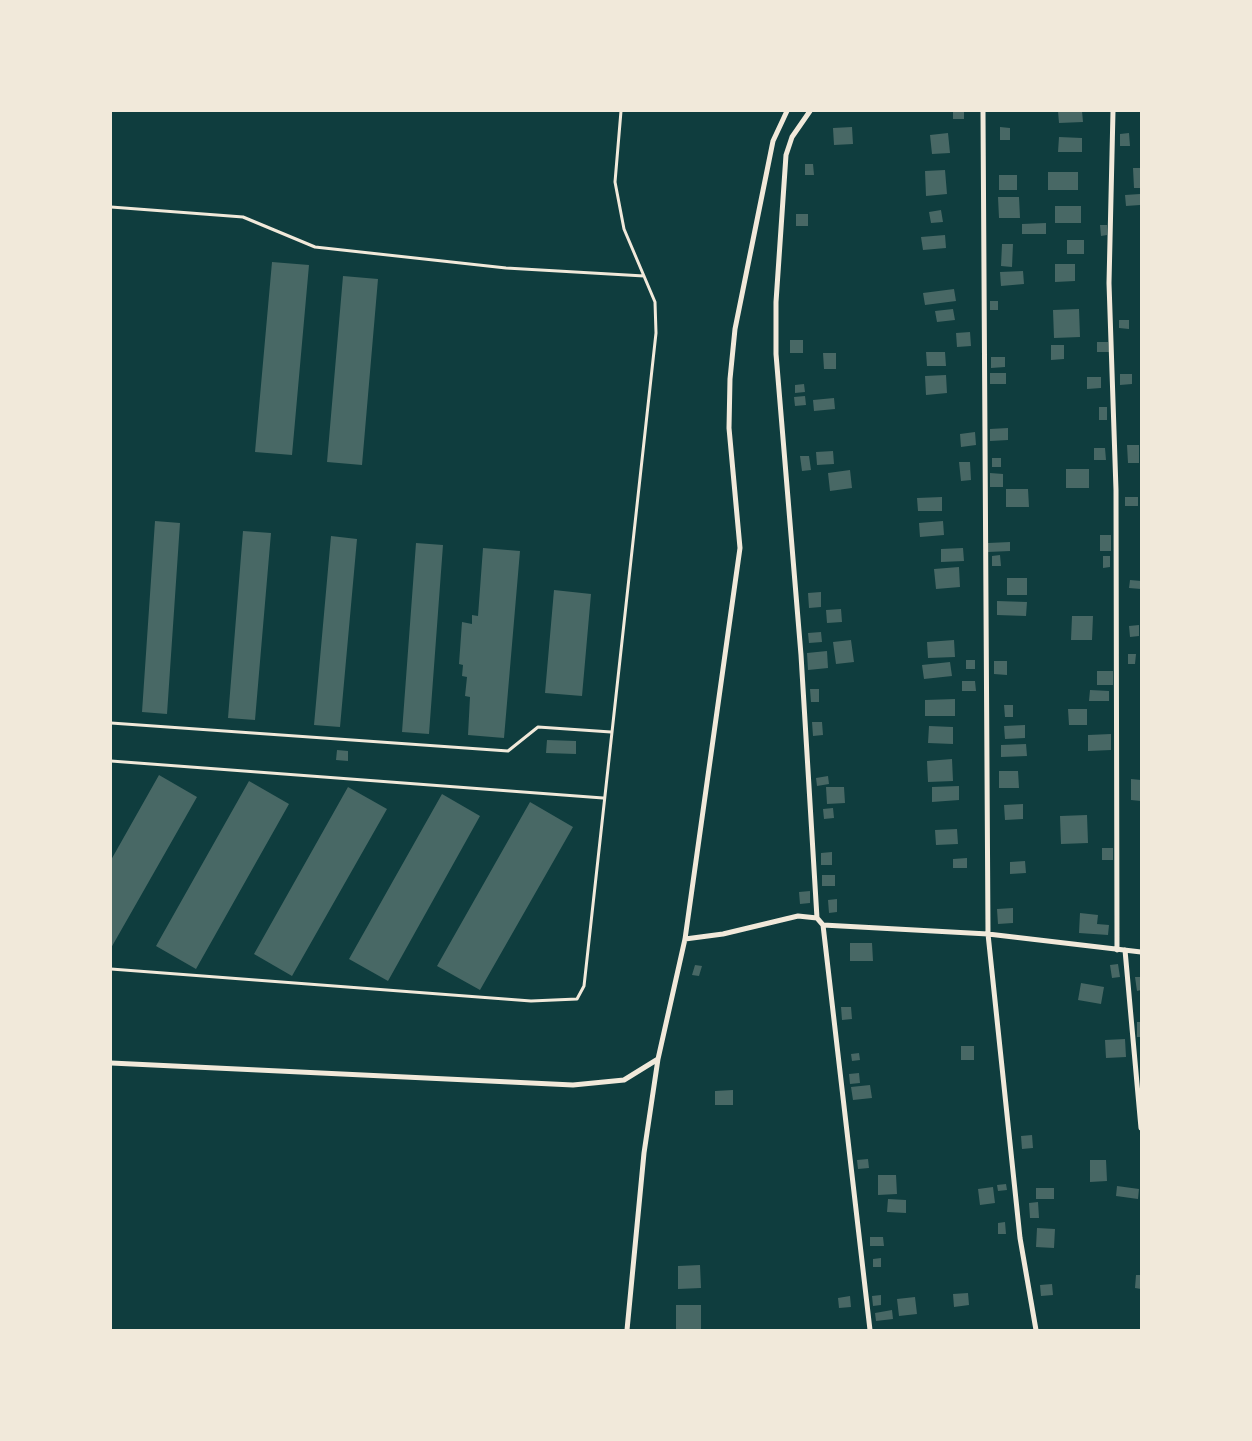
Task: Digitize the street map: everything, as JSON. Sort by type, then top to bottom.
[{"type":"street","points":[[627,1330],[644,1153],[658,1059],[685,939],[740,548],[729,428],[730,379],[735,329],[773,141],[787,111]]},
{"type":"street","points":[[810,111],[792,136],[786,155],[776,302],[776,354],[801,655],[817,918]]},
{"type":"street","points":[[983,111],[988,934],[1020,1238],[1036,1330]]},
{"type":"street","points":[[1113,111],[1109,283],[1116,501],[1117,950]]},
{"type":"street","points":[[685,939],[723,934],[798,916],[817,918],[823,924],[870,1330]]},
{"type":"street","points":[[823,924],[988,934],[1141,952]]},
{"type":"street","points":[[1125,950],[1141,1128]]},
{"type":"street","points":[[111,1063],[573,1085],[624,1080],[658,1059]]},
{"type":"lane","points":[[111,969],[531,1001],[577,999],[584,986],[656,333],[655,302],[624,229],[615,182],[621,111]]},
{"type":"lane","points":[[111,207],[243,217],[315,247],[506,268],[644,276]]},
{"type":"lane","points":[[111,723],[508,751],[538,727],[611,732]]},
{"type":"lane","points":[[111,761],[603,798]]},
{"type":"building","points":[[953,111],[964,111],[964,119],[953,119]]},
{"type":"building","points":[[1058,111],[1082,111],[1083,122],[1059,123]]},
{"type":"building","points":[[852,127],[853,144],[834,145],[833,128]]},
{"type":"building","points":[[1000,127],[1010,128],[1010,140],[1000,140]]},
{"type":"building","points":[[948,133],[950,153],[932,154],[930,135]]},
{"type":"building","points":[[1129,133],[1130,146],[1120,146],[1120,134]]},
{"type":"building","points":[[1059,137],[1082,138],[1082,152],[1058,152]]},
{"type":"building","points":[[805,164],[813,164],[814,175],[805,175]]},
{"type":"building","points":[[1133,168],[1141,168],[1141,188],[1134,188]]},
{"type":"building","points":[[945,170],[947,194],[926,196],[925,171]]},
{"type":"building","points":[[1048,172],[1078,172],[1078,190],[1048,190]]},
{"type":"building","points":[[999,175],[1017,175],[1017,190],[999,190]]},
{"type":"building","points":[[1140,194],[1140,205],[1126,206],[1125,195]]},
{"type":"building","points":[[998,197],[1019,197],[1020,218],[999,218]]},
{"type":"building","points":[[1055,206],[1081,206],[1081,223],[1055,223]]},
{"type":"building","points":[[941,210],[943,222],[931,223],[929,212]]},
{"type":"building","points":[[796,214],[808,214],[808,226],[796,226]]},
{"type":"building","points":[[1046,223],[1046,234],[1022,234],[1022,224]]},
{"type":"building","points":[[1100,225],[1107,225],[1107,235],[1101,236]]},
{"type":"building","points":[[945,235],[946,248],[923,250],[921,237]]},
{"type":"building","points":[[1067,240],[1084,240],[1084,254],[1067,254]]},
{"type":"building","points":[[1002,244],[1013,244],[1012,267],[1001,266]]},
{"type":"building","points":[[272,262],[309,265],[292,455],[255,452]]},
{"type":"building","points":[[1055,264],[1075,264],[1075,281],[1055,282]]},
{"type":"building","points":[[1023,271],[1024,284],[1001,286],[1000,272]]},
{"type":"building","points":[[343,276],[378,279],[362,465],[327,462]]},
{"type":"building","points":[[954,289],[956,301],[925,305],[923,293]]},
{"type":"building","points":[[990,301],[998,301],[998,310],[990,310]]},
{"type":"building","points":[[953,309],[955,320],[937,322],[935,311]]},
{"type":"building","points":[[1079,309],[1080,337],[1054,338],[1053,310]]},
{"type":"building","points":[[1119,320],[1129,320],[1129,329],[1119,328]]},
{"type":"building","points":[[970,332],[971,346],[957,347],[956,333]]},
{"type":"building","points":[[790,340],[803,340],[803,353],[790,353]]},
{"type":"building","points":[[1097,342],[1108,342],[1109,352],[1097,352]]},
{"type":"building","points":[[1051,345],[1064,345],[1064,359],[1051,360]]},
{"type":"building","points":[[926,352],[945,352],[946,366],[927,366]]},
{"type":"building","points":[[823,353],[836,353],[836,369],[824,369]]},
{"type":"building","points":[[991,357],[1005,357],[1005,367],[991,368]]},
{"type":"building","points":[[990,373],[1006,373],[1006,384],[990,384]]},
{"type":"building","points":[[1120,374],[1132,374],[1132,384],[1120,385]]},
{"type":"building","points":[[946,375],[947,393],[926,395],[925,376]]},
{"type":"building","points":[[1087,377],[1101,377],[1101,388],[1087,389]]},
{"type":"building","points":[[804,384],[805,392],[795,393],[795,385]]},
{"type":"building","points":[[805,396],[806,405],[795,406],[794,397]]},
{"type":"building","points":[[834,398],[835,409],[814,411],[813,400]]},
{"type":"building","points":[[1099,407],[1107,407],[1107,420],[1099,420]]},
{"type":"building","points":[[1008,428],[1008,440],[990,441],[990,429]]},
{"type":"building","points":[[975,432],[976,445],[961,447],[960,434]]},
{"type":"building","points":[[1127,445],[1139,445],[1139,463],[1128,463]]},
{"type":"building","points":[[1094,448],[1105,448],[1106,460],[1094,460]]},
{"type":"building","points":[[833,451],[834,464],[817,465],[816,452]]},
{"type":"building","points":[[800,456],[809,456],[811,470],[802,471]]},
{"type":"building","points":[[992,458],[1001,458],[1001,467],[992,467]]},
{"type":"building","points":[[959,462],[970,462],[971,480],[961,481]]},
{"type":"building","points":[[1066,469],[1089,469],[1089,488],[1066,488]]},
{"type":"building","points":[[850,470],[852,488],[830,491],[828,473]]},
{"type":"building","points":[[990,473],[1003,474],[1003,487],[990,487]]},
{"type":"building","points":[[1006,489],[1028,489],[1029,507],[1006,507]]},
{"type":"building","points":[[942,497],[942,511],[918,511],[917,498]]},
{"type":"building","points":[[1125,497],[1138,497],[1138,506],[1125,506]]},
{"type":"building","points":[[155,521],[180,523],[167,714],[142,712]]},
{"type":"building","points":[[943,521],[944,535],[920,537],[919,523]]},
{"type":"building","points":[[243,531],[271,533],[255,720],[228,718]]},
{"type":"building","points":[[1100,535],[1111,535],[1111,551],[1100,551]]},
{"type":"building","points":[[331,536],[357,539],[340,727],[314,725]]},
{"type":"building","points":[[1010,542],[1010,551],[988,552],[988,543]]},
{"type":"building","points":[[416,543],[443,545],[429,734],[402,732]]},
{"type":"building","points":[[483,548],[520,551],[504,738],[468,735],[470,697],[465,696],[467,677],[462,676],[463,665],[459,664],[462,622],[472,624],[472,615],[478,616]]},
{"type":"building","points":[[963,548],[964,561],[941,562],[941,549]]},
{"type":"building","points":[[1000,555],[1001,566],[992,566],[992,556]]},
{"type":"building","points":[[1103,556],[1110,556],[1110,567],[1103,568]]},
{"type":"building","points":[[959,567],[960,587],[936,589],[934,569]]},
{"type":"building","points":[[1007,578],[1027,578],[1027,595],[1007,595]]},
{"type":"building","points":[[1130,580],[1141,581],[1141,589],[1129,588]]},
{"type":"building","points":[[554,590],[591,594],[582,696],[545,693]]},
{"type":"building","points":[[821,592],[821,607],[809,608],[808,593]]},
{"type":"building","points":[[997,601],[1027,602],[1026,616],[997,615]]},
{"type":"building","points":[[841,609],[842,622],[827,623],[826,610]]},
{"type":"building","points":[[1072,616],[1093,616],[1092,640],[1071,640]]},
{"type":"building","points":[[1139,625],[1139,636],[1130,637],[1129,626]]},
{"type":"building","points":[[821,632],[822,642],[809,643],[808,633]]},
{"type":"building","points":[[851,640],[854,662],[836,664],[833,642]]},
{"type":"building","points":[[954,640],[955,657],[928,658],[927,642]]},
{"type":"building","points":[[827,651],[828,668],[808,670],[807,653]]},
{"type":"building","points":[[1128,654],[1136,654],[1135,664],[1128,664]]},
{"type":"building","points":[[966,660],[975,660],[975,669],[966,669]]},
{"type":"building","points":[[994,661],[1007,661],[1007,675],[994,674]]},
{"type":"building","points":[[950,662],[952,676],[924,679],[922,665]]},
{"type":"building","points":[[1097,671],[1113,671],[1113,685],[1097,685]]},
{"type":"building","points":[[962,681],[975,681],[976,691],[962,691]]},
{"type":"building","points":[[810,689],[819,689],[819,702],[811,702]]},
{"type":"building","points":[[1090,690],[1109,691],[1109,701],[1089,701]]},
{"type":"building","points":[[955,699],[955,716],[925,716],[925,700]]},
{"type":"building","points":[[1004,705],[1013,705],[1013,717],[1005,717]]},
{"type":"building","points":[[1068,709],[1087,709],[1087,725],[1069,725]]},
{"type":"building","points":[[812,722],[822,722],[823,735],[813,736]]},
{"type":"building","points":[[1025,725],[1025,738],[1005,739],[1004,726]]},
{"type":"building","points":[[929,726],[953,727],[953,744],[928,743]]},
{"type":"building","points":[[1111,734],[1111,750],[1088,751],[1088,735]]},
{"type":"building","points":[[547,740],[576,741],[576,754],[546,753]]},
{"type":"building","points":[[1026,744],[1027,756],[1001,757],[1001,745]]},
{"type":"building","points":[[337,750],[348,751],[348,761],[336,760]]},
{"type":"building","points":[[952,759],[953,781],[928,782],[927,761]]},
{"type":"building","points":[[999,771],[1018,771],[1019,788],[999,788]]},
{"type":"building","points":[[159,775],[197,797],[111,948],[111,860]]},
{"type":"building","points":[[828,776],[829,784],[817,786],[816,778]]},
{"type":"building","points":[[1131,779],[1141,780],[1141,801],[1131,800]]},
{"type":"building","points":[[249,781],[289,804],[196,969],[156,946]]},
{"type":"building","points":[[959,786],[959,800],[932,802],[932,787]]},
{"type":"building","points":[[348,787],[387,809],[292,976],[254,954]]},
{"type":"building","points":[[826,787],[844,787],[845,803],[827,804]]},
{"type":"building","points":[[442,794],[480,816],[388,981],[349,959]]},
{"type":"building","points":[[530,802],[573,827],[480,990],[437,966]]},
{"type":"building","points":[[1023,804],[1023,819],[1005,820],[1004,805]]},
{"type":"building","points":[[833,808],[834,818],[824,819],[823,809]]},
{"type":"building","points":[[1087,815],[1088,843],[1061,844],[1060,816]]},
{"type":"building","points":[[957,829],[958,844],[936,845],[935,830]]},
{"type":"building","points":[[1102,848],[1113,848],[1113,860],[1102,860]]},
{"type":"building","points":[[832,852],[832,865],[821,865],[821,853]]},
{"type":"building","points":[[967,858],[967,868],[953,868],[953,859]]},
{"type":"building","points":[[1025,861],[1026,873],[1010,874],[1010,862]]},
{"type":"building","points":[[822,875],[835,875],[835,886],[822,886]]},
{"type":"building","points":[[810,891],[810,903],[800,904],[799,892]]},
{"type":"building","points":[[837,899],[837,912],[829,913],[828,900]]},
{"type":"building","points":[[1013,908],[1013,923],[998,924],[997,909]]},
{"type":"building","points":[[1080,913],[1098,915],[1097,924],[1109,925],[1108,935],[1079,933]]},
{"type":"building","points":[[850,943],[872,943],[873,961],[850,961]]},
{"type":"building","points":[[1118,964],[1120,977],[1112,978],[1110,965]]},
{"type":"building","points":[[695,965],[702,966],[699,976],[692,975]]},
{"type":"building","points":[[1135,977],[1141,977],[1141,990],[1137,991]]},
{"type":"building","points":[[1081,983],[1104,987],[1101,1004],[1078,1000]]},
{"type":"building","points":[[841,1007],[851,1007],[852,1019],[842,1020]]},
{"type":"building","points":[[1137,1022],[1141,1022],[1141,1037],[1137,1037]]},
{"type":"building","points":[[1125,1039],[1126,1057],[1106,1058],[1105,1040]]},
{"type":"building","points":[[961,1046],[974,1046],[974,1060],[961,1060]]},
{"type":"building","points":[[859,1053],[860,1060],[852,1061],[851,1054]]},
{"type":"building","points":[[859,1073],[860,1083],[850,1084],[849,1074]]},
{"type":"building","points":[[870,1085],[872,1098],[853,1100],[851,1087]]},
{"type":"building","points":[[733,1090],[733,1105],[715,1105],[715,1091]]},
{"type":"building","points":[[1032,1135],[1033,1148],[1022,1149],[1021,1136]]},
{"type":"building","points":[[868,1159],[869,1168],[858,1169],[857,1160]]},
{"type":"building","points":[[1090,1160],[1106,1160],[1107,1181],[1090,1182]]},
{"type":"building","points":[[878,1175],[896,1175],[897,1194],[878,1195]]},
{"type":"building","points":[[1006,1184],[1007,1190],[998,1191],[997,1185]]},
{"type":"building","points":[[1117,1186],[1139,1189],[1138,1199],[1116,1196]]},
{"type":"building","points":[[993,1187],[995,1203],[980,1205],[978,1189]]},
{"type":"building","points":[[1036,1188],[1054,1188],[1054,1199],[1036,1199]]},
{"type":"building","points":[[888,1199],[906,1200],[906,1213],[887,1212]]},
{"type":"building","points":[[1038,1202],[1039,1218],[1030,1218],[1029,1203]]},
{"type":"building","points":[[1005,1222],[1006,1234],[998,1234],[998,1223]]},
{"type":"building","points":[[1037,1228],[1055,1229],[1054,1248],[1036,1247]]},
{"type":"building","points":[[870,1237],[883,1237],[884,1246],[870,1246]]},
{"type":"building","points":[[881,1258],[881,1267],[873,1267],[873,1259]]},
{"type":"building","points":[[700,1265],[701,1288],[678,1289],[678,1266]]},
{"type":"building","points":[[1136,1275],[1141,1275],[1141,1289],[1135,1288]]},
{"type":"building","points":[[1052,1284],[1053,1295],[1041,1296],[1040,1285]]},
{"type":"building","points":[[968,1293],[969,1305],[954,1307],[953,1294]]},
{"type":"building","points":[[881,1295],[881,1305],[873,1306],[872,1296]]},
{"type":"building","points":[[850,1296],[851,1307],[839,1308],[838,1298]]},
{"type":"building","points":[[915,1297],[917,1314],[899,1316],[897,1299]]},
{"type":"building","points":[[676,1305],[701,1305],[701,1330],[676,1330]]},
{"type":"building","points":[[892,1310],[893,1319],[876,1321],[875,1313]]}]
